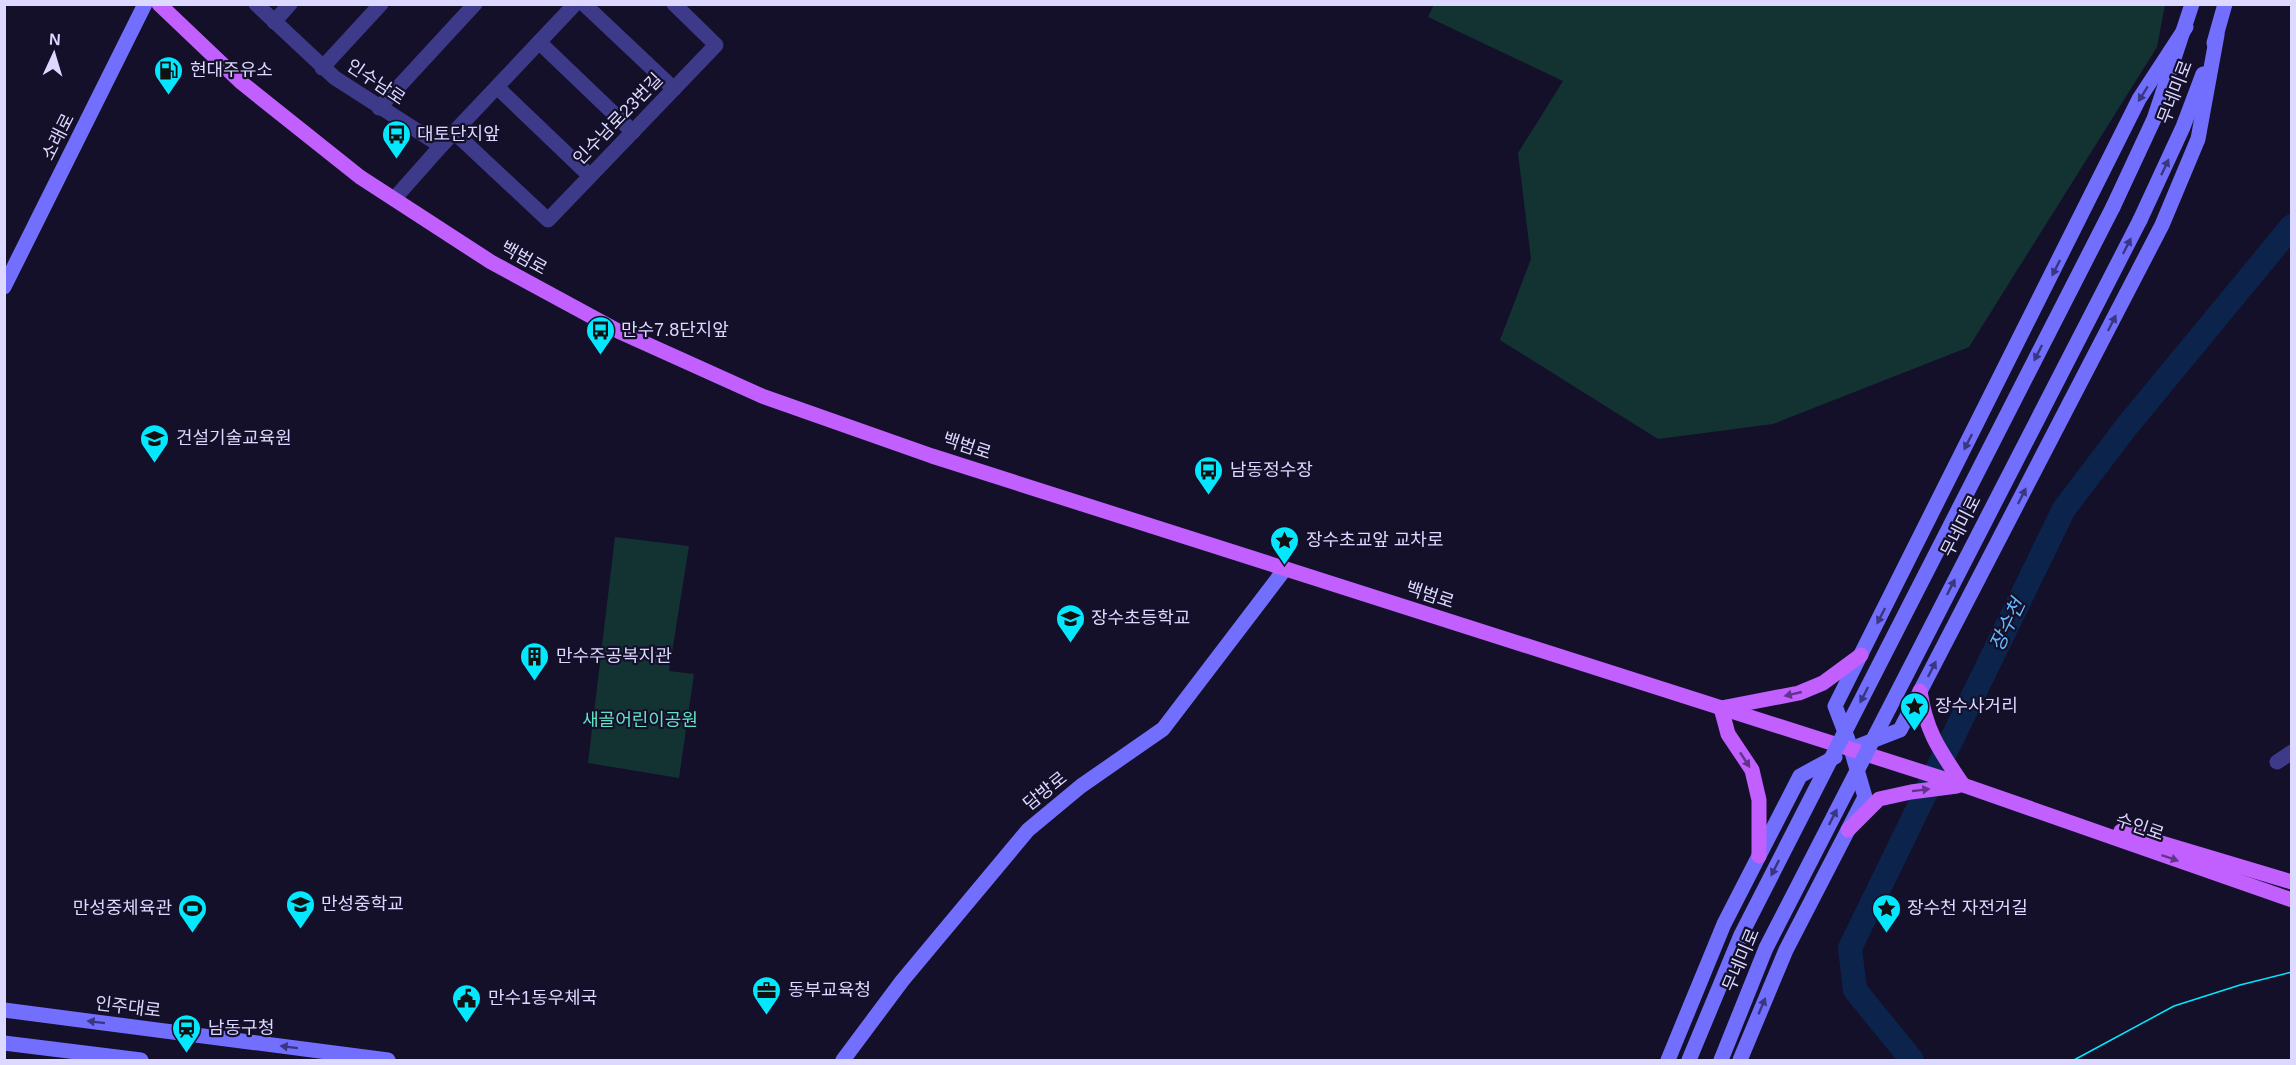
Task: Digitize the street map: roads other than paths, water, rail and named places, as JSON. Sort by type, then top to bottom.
[{"type":"main road","name":"소래로","points":[[4,287],[145,4]]},
{"type":"main road","name":"백범로","points":[[159,4],[242,83],[360,177],[490,262],[620,332],[762,396],[932,456],[1851,749]]},
{"type":"main road","name":"무네미로","points":[[1689,1060],[1741,935],[2113,207],[2154,119],[2193,4]]},
{"type":"main road","name":"무네미로","points":[[1721,1060],[1766,948],[2140,220],[2183,127],[2217,35],[2225,4]]},
{"type":"main road","points":[[1740,1060],[1786,950],[1865,797],[1835,706],[2139,99],[2186,27]]},
{"type":"main road","points":[[1668,1060],[1724,924],[1800,776],[1851,749],[1900,730],[2162,225],[2198,139],[2217,35]]},
{"type":"main road","name":"담방로","points":[[843,1060],[902,981],[1028,830],[1081,786],[1163,729],[1286,569]]},
{"type":"main road","points":[[1759,856],[1759,800],[1752,770],[1728,734],[1721,708],[1799,693],[1823,683],[1861,655]]},
{"type":"main road","points":[[1920,692],[1923,714],[1933,740],[1970,788]]},
{"type":"main road","name":"수인로","points":[[1851,749],[2292,900]]},
{"type":"main road","points":[[1848,830],[1879,799],[1911,792],[1970,788]]},
{"type":"main road","name":"수인로","points":[[1970,788],[2220,859],[2292,882]]},
{"type":"main road","name":"인주대로","points":[[4,1010],[388,1060]]},
{"type":"main road","points":[[4,1043],[57,1055],[141,1060]]},
{"type":"street","name":"인수남로","points":[[256,4],[322,68],[379,108],[441,146]]},
{"type":"street","points":[[274,22],[290,4]]},
{"type":"street","name":"인수남로","points":[[322,68],[381,4]]},
{"type":"street","points":[[379,108],[476,4]]},
{"type":"street","points":[[394,199],[575,4]]},
{"type":"street","points":[[584,4],[674,89]]},
{"type":"street","name":"인수남로23번길","points":[[454,132],[548,220],[716,45],[683,7]]},
{"type":"street","points":[[539,42],[633,132]]},
{"type":"street","points":[[497,87],[590,176]]},
{"type":"street","points":[[2277,762],[2292,752]]},
{"type":"waterway","name":"장수천","points":[[1912,1060],[1855,990],[1850,948],[2064,509],[2127,426],[2292,226]]},
{"type":"tram line","points":[[2074,1060],[2174,1006],[2240,985],[2292,972]]},
{"type":"place","name":"현대주유소","points":[[169,96]]},
{"type":"place","name":"대토단지앞","points":[[396,160]]},
{"type":"place","name":"만수7.8단지앞","points":[[600,356]]},
{"type":"place","name":"건설기술교육원","points":[[155,464]]},
{"type":"place","name":"남동정수장","points":[[1209,496]]},
{"type":"place","name":"장수초교앞 교차로","points":[[1285,566]]},
{"type":"place","name":"장수초등학교","points":[[1070,644]]},
{"type":"place","name":"만수주공복지관","points":[[535,682]]},
{"type":"place","name":"장수사거리","points":[[1914,732]]},
{"type":"place","name":"만성중학교","points":[[300,930]]},
{"type":"place","name":"만성중체육관","points":[[193,934]]},
{"type":"place","name":"장수천 자전거길","points":[[1886,934]]},
{"type":"place","name":"동부교육청","points":[[767,1016]]},
{"type":"place","name":"만수1동우체국","points":[[467,1024]]},
{"type":"place","name":"남동구청","points":[[187,1054]]},
{"type":"park label","name":"새골어린이공원","points":[[640,720]]}]
